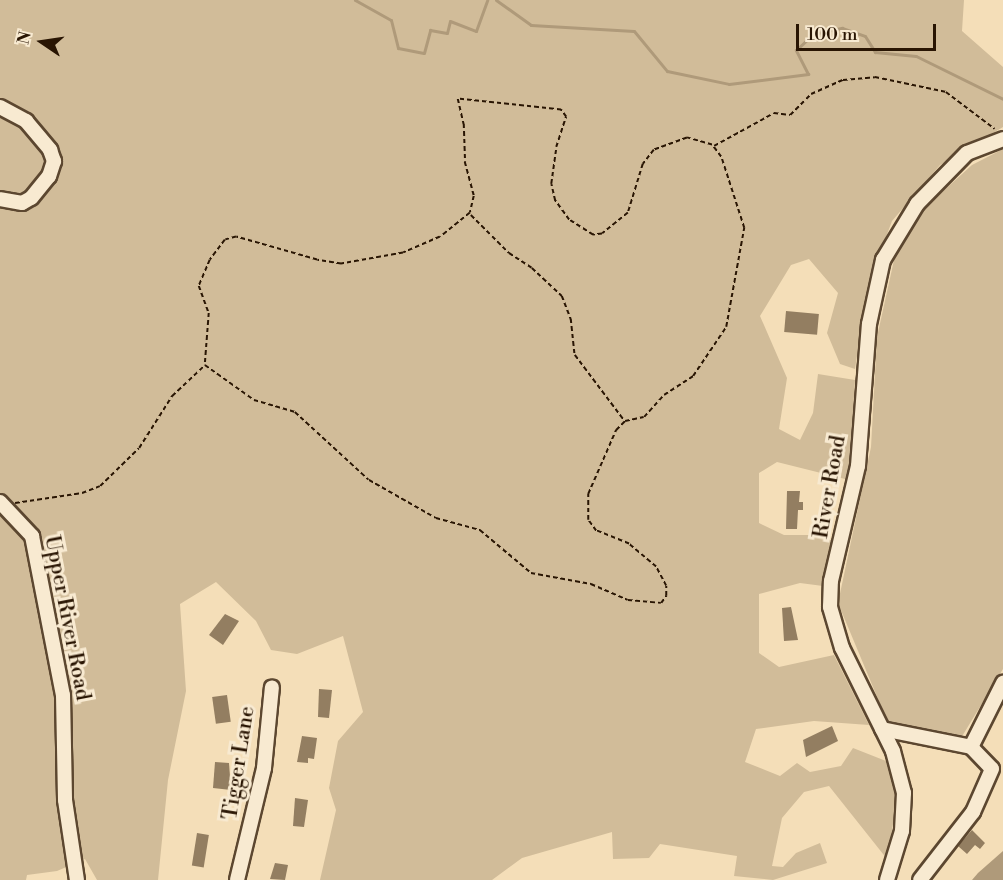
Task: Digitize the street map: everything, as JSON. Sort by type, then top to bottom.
[{"type":"street","points":[[0,107],[26,121],[50,150],[54,161],[45,182],[31,198],[22,203],[0,199]]},
{"type":"street","name":"River Road","points":[[886,880],[902,831],[904,793],[882,729],[842,648],[830,607],[831,581],[858,466],[875,285],[899,229],[938,179],[967,153],[1003,137]]},
{"type":"street","name":"Upper River Road","points":[[3,505],[32,536],[63,696],[68,834],[77,880]]},
{"type":"street","points":[[971,747],[1003,683]]},
{"type":"street","name":"Tigger Lane","points":[[237,880],[264,768],[272,687]]},
{"type":"street","points":[[882,729],[971,747],[987,760],[992,769],[989,781],[973,812],[920,880]]},
{"type":"path","points":[[714,147],[774,113],[790,115],[811,94],[843,80],[875,77],[946,92],[1003,137]]},
{"type":"path","points":[[3,505],[21,500],[82,493],[100,486],[139,448],[172,396],[205,365],[209,313],[200,286],[210,260],[225,240],[236,237],[317,261],[341,264],[403,253],[440,237],[470,213],[474,196],[465,162],[464,123],[458,99],[561,110],[566,117],[556,147],[550,184],[555,201],[569,220],[593,235],[602,234],[628,213],[643,164],[654,150],[687,138],[714,147],[721,157],[744,228],[726,327],[693,376],[664,395],[644,417],[625,421],[616,430],[588,494],[586,511],[596,531],[629,544],[656,567],[666,596],[661,603],[651,605],[591,584],[531,573],[480,530],[436,518],[369,480],[296,412],[254,400],[205,365]]},
{"type":"path","points":[[470,213],[509,254],[532,268],[562,296],[571,319],[575,354],[625,421]]},
{"type":"shaded area","points":[[0,0],[964,0],[962,31],[1003,67],[1003,127],[940,165],[892,221],[868,285],[855,369],[840,364],[827,333],[838,293],[809,259],[791,265],[760,316],[787,378],[779,429],[800,440],[813,413],[818,374],[855,380],[849,480],[777,462],[759,473],[759,523],[784,535],[820,535],[835,542],[823,586],[800,583],[759,594],[759,653],[779,667],[834,655],[869,725],[814,721],[756,729],[745,762],[780,776],[797,763],[810,772],[841,766],[853,748],[886,761],[897,801],[887,859],[829,786],[804,792],[782,818],[772,866],[783,867],[796,853],[820,843],[827,863],[773,880],[734,876],[737,856],[660,844],[649,858],[613,859],[612,832],[522,858],[492,880],[320,880],[336,810],[329,788],[338,741],[363,712],[343,636],[297,654],[271,650],[256,621],[216,582],[180,604],[186,691],[168,780],[158,880],[97,880],[85,859],[57,871],[27,875],[26,880],[0,880]]},
{"type":"shaded area","points":[[1003,149],[1003,669],[961,738],[888,723],[838,603],[871,447],[877,337],[894,260],[919,213],[972,165]]},
{"type":"shaded area","points":[[1003,851],[1003,880],[972,880],[978,873]]},
{"type":"building","points":[[786,311],[819,314],[817,335],[784,332]]},
{"type":"building","points":[[787,491],[800,491],[799,502],[803,502],[803,510],[798,510],[797,529],[786,529]]},
{"type":"building","points":[[791,607],[798,640],[784,641],[782,608]]},
{"type":"building","points":[[225,614],[239,621],[223,645],[209,635]]},
{"type":"building","points":[[319,689],[332,690],[329,718],[318,717]]},
{"type":"building","points":[[227,695],[231,722],[216,724],[212,697]]},
{"type":"building","points":[[832,726],[838,741],[806,757],[803,740]]},
{"type":"building","points":[[302,736],[317,738],[314,759],[308,758],[308,763],[297,762]]},
{"type":"building","points":[[215,762],[229,763],[231,790],[213,788]]},
{"type":"building","points":[[295,798],[308,800],[304,827],[293,826]]},
{"type":"building","points":[[972,830],[985,843],[980,849],[975,845],[967,854],[958,846]]},
{"type":"building","points":[[197,833],[209,835],[204,867],[192,866]]},
{"type":"building","points":[[275,863],[288,865],[285,880],[270,879]]},
{"type":"waterway","points":[[355,0],[391,20],[398,48],[424,53],[430,30],[447,33],[450,21],[476,31],[487,0]]},
{"type":"waterway","points":[[496,0],[531,25],[634,31],[667,71],[729,84],[808,74],[796,50],[813,34],[842,28],[865,36],[875,52],[916,56],[1003,99]]}]
